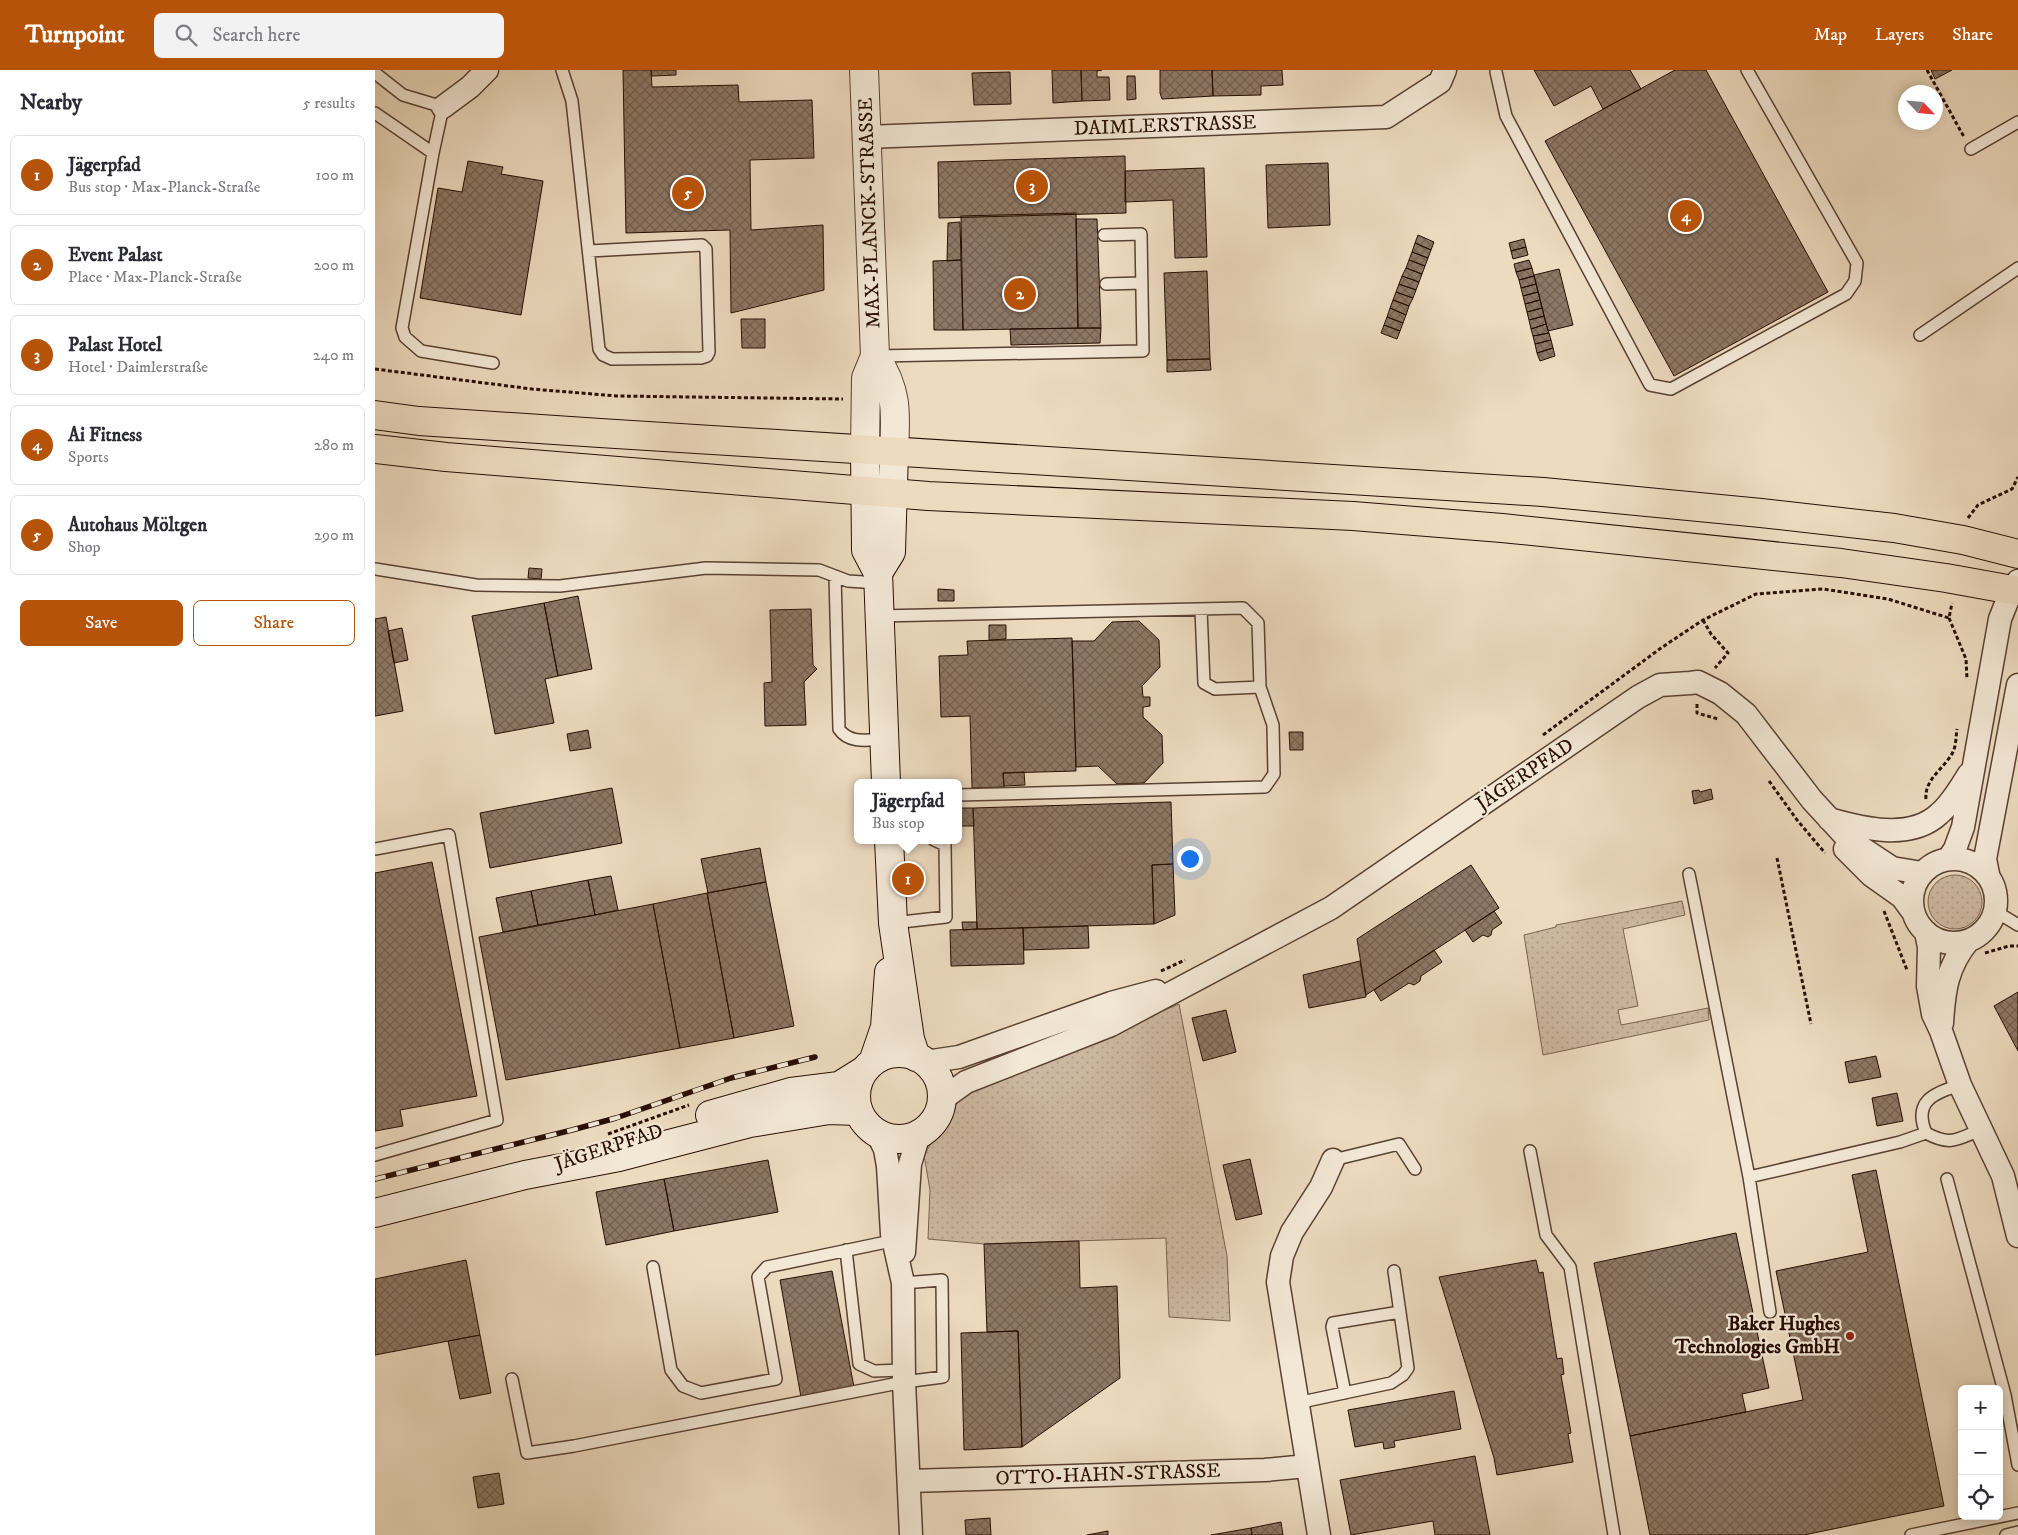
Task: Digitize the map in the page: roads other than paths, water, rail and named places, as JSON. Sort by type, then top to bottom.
[{"type":"main road","name":"MAX-PLANCK-STRASSE","points":[[865,70],[875,356],[866,378],[866,550],[878,578],[886,779]]},
{"type":"main road","name":"MAX-PLANCK-STRASSE","points":[[875,356],[887,374],[896,412],[891,552],[878,578]]},
{"type":"main road","points":[[375,415],[429,422],[1553,493],[1894,528],[1963,540],[2018,554]]},
{"type":"main road","points":[[375,449],[446,457],[893,494],[1353,516],[1482,526],[1793,557],[2016,587]]},
{"type":"main road","points":[[889,844],[893,923],[909,1039],[921,1060],[935,1073],[940,1086],[941,1100],[938,1114],[930,1125],[919,1134],[905,1139],[890,1138],[877,1133],[866,1124],[858,1111],[856,1098],[857,1084],[868,1067],[885,1027],[893,923]]},
{"type":"main road","points":[[868,1067],[887,1055],[902,1053],[921,1060]]},
{"type":"main road","name":"JÄGERPFAD","points":[[525,1175],[734,1108],[791,1092],[839,1086],[868,1067]]},
{"type":"main road","name":"JÄGERPFAD","points":[[375,1212],[525,1175],[619,1157],[750,1123],[829,1110],[858,1111]]},
{"type":"street","points":[[443,107],[470,87],[487,70]]},
{"type":"street","name":"DAIMLERSTRASSE","points":[[866,137],[1386,117],[1440,82],[1445,70]]},
{"type":"street","points":[[1949,858],[1963,827],[2000,620],[2016,587]]},
{"type":"street","name":"JÄGERPFAD","points":[[1193,981],[1331,908],[1645,693],[1660,685],[1698,682],[1720,693],[1746,714],[1828,818]]},
{"type":"street","points":[[1941,1031],[1948,974],[1957,955],[1973,948],[1990,924],[1995,911],[1997,894],[1988,874],[1985,859],[1992,814],[2018,685]]},
{"type":"street","points":[[1828,818],[1865,829],[1893,830],[1921,825],[1938,816],[1956,794],[1975,763]]},
{"type":"street","points":[[1828,818],[1848,839],[1892,868],[1922,873]]},
{"type":"street","points":[[1828,818],[1838,841],[1857,863],[1902,897],[1913,912],[1918,923],[1926,932],[1945,942],[1957,943],[1973,948]]},
{"type":"street","points":[[1913,912],[1912,898],[1915,884],[1922,873],[1939,861],[1949,858],[1963,859],[1977,864],[1988,874]]},
{"type":"street","points":[[1926,932],[1929,947],[1928,986],[1933,1014],[1941,1031],[1960,1086],[1980,1130],[2010,1172],[2018,1236]]},
{"type":"street","points":[[921,1060],[959,1057],[1111,1003],[1193,981]]},
{"type":"street","points":[[941,1100],[966,1082],[1111,1025],[1193,981]]},
{"type":"street","points":[[877,1133],[885,1149],[903,1278],[904,1376],[911,1535]]},
{"type":"street","points":[[899,1239],[911,1164],[919,1134]]},
{"type":"street","points":[[1319,1535],[1278,1282],[1282,1256],[1292,1232],[1321,1187],[1333,1160]]},
{"type":"street","name":"OTTO-HAHN-STRASSE","points":[[909,1480],[1255,1471],[1307,1466]]},
{"type":"lane","points":[[562,70],[573,101],[599,349],[603,355],[612,360],[701,358],[707,356],[709,352],[706,249],[703,245],[589,250]]},
{"type":"lane","points":[[1494,71],[1505,116],[1650,384],[1671,389],[1846,294],[1855,281],[1857,263],[1747,70]]},
{"type":"lane","points":[[375,73],[403,95],[443,107],[402,328],[405,337],[421,351],[493,363]]},
{"type":"lane","points":[[375,113],[433,153]]},
{"type":"lane","points":[[1971,149],[2018,122]]},
{"type":"lane","points":[[875,356],[1143,351],[1141,234],[1103,234]]},
{"type":"lane","points":[[1920,335],[2018,268]]},
{"type":"lane","points":[[1106,284],[1142,283]]},
{"type":"lane","points":[[375,569],[476,585],[560,586],[706,568],[819,570],[848,581],[878,578]]},
{"type":"lane","points":[[835,576],[839,729],[843,735],[854,740],[885,739]]},
{"type":"lane","points":[[879,616],[1243,608],[1258,623],[1260,687],[1273,725],[1274,774],[1265,787],[962,795]]},
{"type":"lane","points":[[1201,609],[1204,683],[1215,689],[1260,687]]},
{"type":"lane","points":[[375,849],[449,835],[497,1120],[375,1155]]},
{"type":"lane","points":[[893,923],[946,917],[945,845],[943,844]]},
{"type":"lane","points":[[1689,874],[1749,1177],[1770,1312]]},
{"type":"lane","points":[[1995,911],[2018,925]]},
{"type":"lane","points":[[1960,1086],[1930,1097],[1923,1107],[1921,1120],[1926,1133],[1940,1141],[1955,1140],[1980,1130]]},
{"type":"lane","points":[[1749,1177],[1900,1142],[1926,1133]]},
{"type":"lane","points":[[1333,1160],[1399,1144],[1415,1169]]},
{"type":"lane","points":[[1530,1151],[1546,1234],[1569,1267],[1614,1535]]},
{"type":"lane","points":[[1947,1179],[2005,1395],[2018,1466]]},
{"type":"lane","points":[[653,1267],[671,1370],[683,1386],[701,1393],[776,1379],[757,1277],[767,1267],[899,1239]]},
{"type":"lane","points":[[846,1250],[859,1364],[867,1370],[904,1376],[943,1377],[942,1280],[903,1278]]},
{"type":"lane","points":[[1297,1403],[1391,1383],[1403,1375],[1408,1368],[1394,1271]]},
{"type":"lane","points":[[1345,1393],[1332,1327],[1333,1323],[1400,1312]]},
{"type":"lane","points":[[512,1379],[527,1453],[574,1446],[904,1376]]},
{"type":"lane","points":[[2003,1515],[2018,1513]]},
{"type":"lane","points":[[1911,1535],[1975,1520]]},
{"type":"lane","points":[[2006,1535],[2018,1532]]},
{"type":"railway","points":[[375,1179],[616,1118],[731,1078],[815,1057]]},
{"type":"place","name":"Palast Hotel","points":[[1032,186]]},
{"type":"place","name":"Autohaus Möltgen","points":[[688,193]]},
{"type":"place","name":"Ai Fitness","points":[[1686,216]]},
{"type":"place","name":"Event Palast","points":[[1020,294]]},
{"type":"place","name":"Jägerpfad","points":[[908,879]]},
{"type":"place","name":"Baker Hughes Technologies GmbH","points":[[1850,1336]]}]
